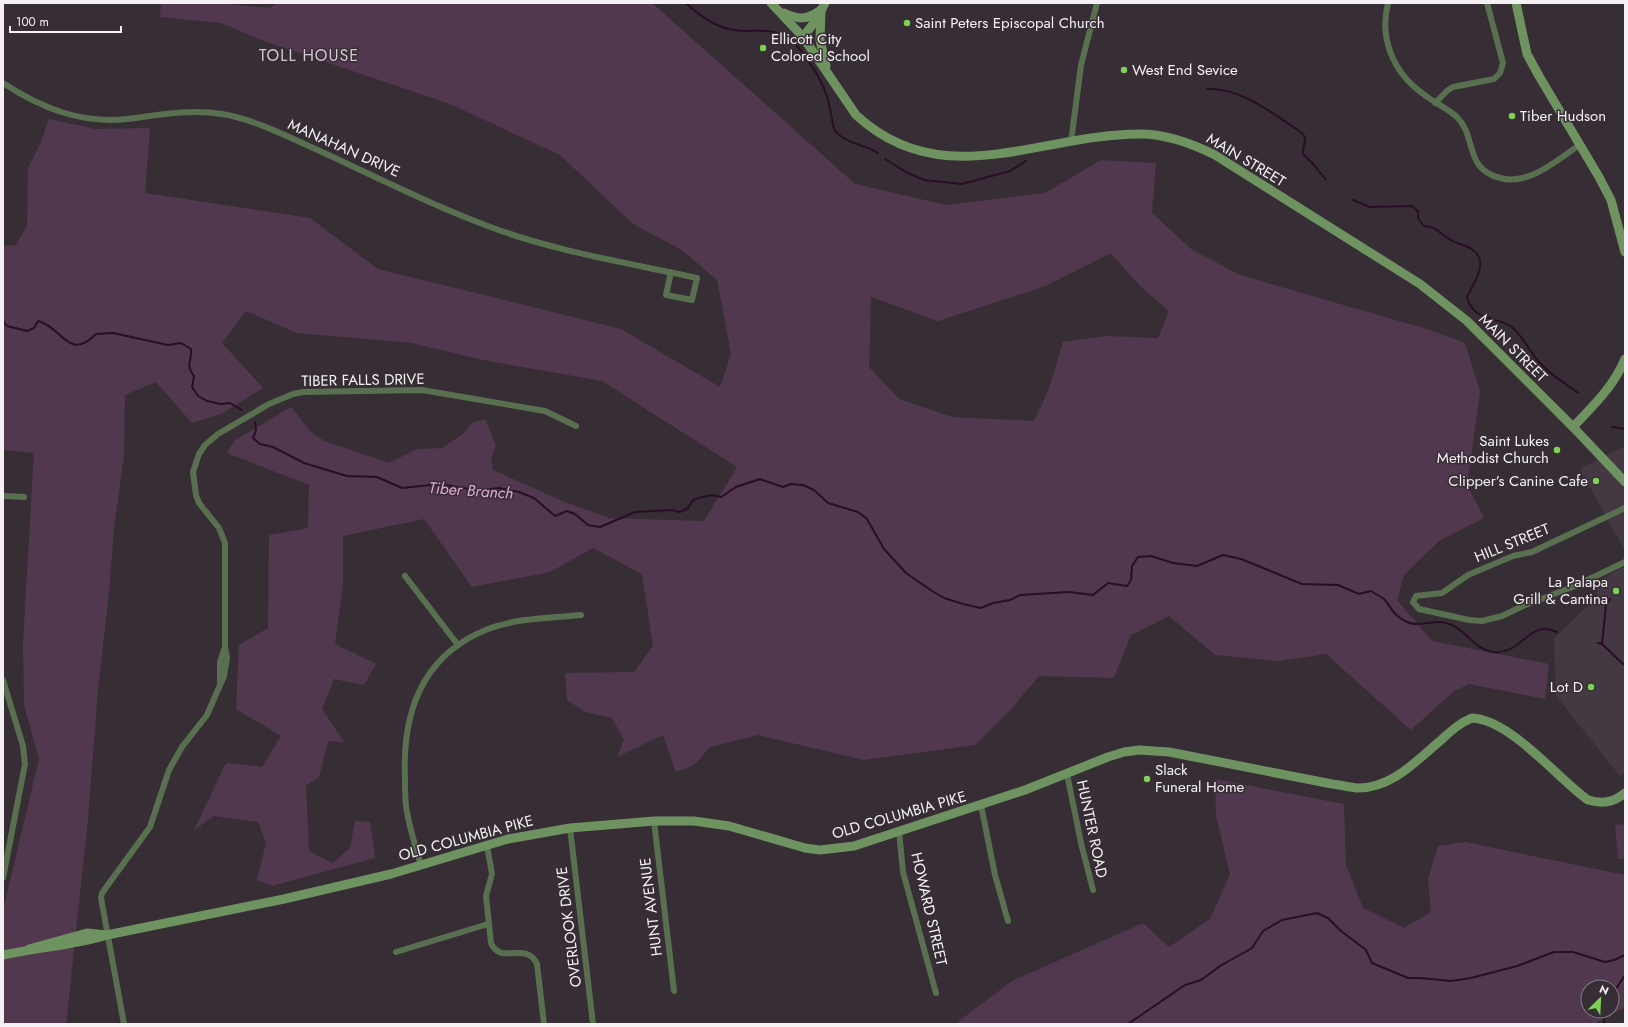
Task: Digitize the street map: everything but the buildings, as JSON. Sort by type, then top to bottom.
[{"type":"street","name":"MAIN STREET","points":[[771,3],[803,37],[856,115],[866,123],[901,144],[934,155],[966,157],[984,156],[1071,142],[1141,134],[1179,140],[1215,155],[1420,284],[1441,300],[1467,321],[1573,427],[1625,482]]},
{"type":"street","points":[[1071,142],[1081,65],[1097,3]]},
{"type":"street","points":[[1388,3],[1385,28],[1392,58],[1401,73],[1411,85],[1457,117],[1463,126],[1476,162],[1482,169],[1500,178],[1523,179],[1532,175],[1581,144]]},
{"type":"street","points":[[1435,103],[1453,87],[1494,79],[1500,73],[1503,63],[1487,3]]},
{"type":"street","points":[[1516,3],[1528,54],[1539,76],[1581,144],[1611,200],[1625,252]]},
{"type":"street","points":[[778,11],[794,18],[801,19],[813,16],[823,7]]},
{"type":"street","points":[[803,37],[810,29],[823,7]]},
{"type":"street","points":[[823,7],[820,29],[823,58],[834,84]]},
{"type":"street","name":"MANAHAN DRIVE","points":[[3,83],[44,106],[80,117],[101,120],[125,119],[192,111],[223,114],[241,119],[288,137],[494,228],[557,247],[671,272],[697,278],[692,300],[666,295],[671,272]]},
{"type":"street","points":[[1573,427],[1604,394],[1616,378],[1625,359]]},
{"type":"street","name":"TIBER FALLS DRIVE","points":[[124,1024],[101,903],[102,893],[150,827],[175,759],[207,714],[227,665],[225,647],[225,543],[219,528],[199,503],[193,480],[193,472],[199,454],[205,445],[218,434],[269,404],[293,394],[422,390],[538,409],[551,413],[576,426]]},
{"type":"street","points":[[3,496],[24,497]]},
{"type":"street","name":"HILL STREET","points":[[1625,508],[1532,552],[1513,556],[1468,575],[1451,588],[1442,592],[1416,596],[1413,602],[1414,606],[1419,609],[1469,620],[1482,621],[1502,616],[1523,606],[1575,586],[1625,562]]},
{"type":"street","points":[[405,576],[458,645]]},
{"type":"street","points":[[421,865],[406,804],[405,738],[413,704],[430,674],[458,645],[488,629],[505,624],[581,615]]},
{"type":"street","points":[[3,680],[23,746],[25,764],[3,878]]},
{"type":"street","name":"OLD COLUMBIA PIKE","points":[[3,955],[29,950],[79,944],[107,936],[284,899],[421,865],[527,834],[570,828],[654,821],[712,823],[805,848],[820,850],[854,846],[981,805],[1124,752],[1153,750],[1332,784],[1357,788],[1370,787],[1381,784],[1406,771],[1457,726],[1472,718],[1488,721],[1529,748],[1588,800],[1607,803],[1619,798],[1625,793]]},
{"type":"street","name":"HUNTER ROAD","points":[[1067,774],[1092,890]]},
{"type":"street","points":[[981,805],[996,875],[1008,921]]},
{"type":"street","name":"HUNT AVENUE","points":[[654,821],[674,991]]},
{"type":"street","name":"OVERLOOK DRIVE","points":[[570,828],[593,1024]]},
{"type":"street","name":"HOWARD STREET","points":[[899,831],[903,872],[936,993]]},
{"type":"street","points":[[487,846],[492,874],[486,896],[491,943],[497,951],[508,954],[522,952],[531,955],[535,959],[537,964],[544,1024]]},
{"type":"street","points":[[396,952],[488,924]]},
{"type":"shaded area","points":[[161,3],[217,3],[270,8],[277,3],[652,3],[855,184],[946,205],[1045,193],[1101,160],[1156,163],[1152,213],[1191,249],[1240,275],[1430,330],[1465,343],[1480,392],[1467,485],[1484,518],[1439,541],[1404,575],[1397,600],[1432,641],[1549,664],[1545,699],[1469,684],[1453,692],[1411,730],[1326,654],[1279,661],[1215,655],[1169,616],[1131,635],[1114,678],[1039,676],[1011,709],[975,745],[864,760],[758,735],[710,747],[694,765],[676,772],[663,735],[617,757],[624,740],[612,718],[585,712],[567,700],[565,673],[634,672],[653,646],[642,574],[593,548],[550,572],[472,587],[424,519],[343,536],[343,584],[335,644],[376,664],[364,685],[334,679],[322,709],[344,742],[328,741],[319,777],[306,786],[309,851],[333,863],[350,848],[355,821],[370,822],[375,858],[272,886],[257,880],[266,843],[258,822],[214,816],[194,830],[226,763],[262,767],[281,736],[236,709],[239,645],[268,628],[269,535],[308,528],[309,485],[227,453],[235,440],[291,407],[310,431],[324,441],[389,463],[417,449],[442,448],[464,433],[471,423],[485,419],[496,445],[491,459],[493,470],[565,502],[609,518],[704,521],[737,467],[602,381],[483,360],[412,343],[297,333],[246,311],[222,343],[263,388],[221,414],[192,423],[156,382],[125,395],[124,455],[114,528],[109,593],[98,690],[88,819],[66,1024],[3,1024],[3,910],[39,759],[24,705],[23,643],[34,453],[3,450],[3,246],[16,245],[27,226],[28,168],[41,142],[49,119],[95,129],[150,128],[145,193],[310,218],[378,269],[621,329],[720,387],[731,354],[717,280],[682,250],[633,224],[560,155],[450,104],[264,41],[221,23],[160,17]],"holes":[[[1111,253],[1140,286],[1169,311],[1158,338],[1107,336],[1063,342],[1049,389],[1034,421],[952,417],[899,399],[869,367],[871,297],[938,321],[1043,287]]]},
{"type":"shaded area","points":[[1625,446],[1625,551],[1580,469]]},
{"type":"shaded area","name":"Lot D","points":[[1625,566],[1625,773],[1620,776],[1556,696],[1554,638],[1597,597],[1597,582]]},
{"type":"shaded area","points":[[1215,779],[1344,804],[1346,865],[1363,908],[1404,928],[1431,912],[1428,879],[1438,846],[1465,842],[1625,875],[1625,1007],[1620,1010],[1620,979],[1580,979],[1580,1019],[1603,1019],[1594,1024],[955,1024],[1012,981],[1143,923],[1169,947],[1210,919],[1230,874],[1216,816]]},
{"type":"shaded area","points":[[1625,824],[1625,859],[1618,859],[1615,825]]},
{"type":"waterway","points":[[686,3],[706,19],[728,29],[774,32],[789,38],[808,60],[825,91],[834,129],[843,138],[878,153]]},
{"type":"waterway","points":[[1207,89],[1232,92],[1255,102],[1302,133],[1305,138],[1303,154],[1326,180]]},
{"type":"waterway","points":[[885,159],[906,172],[924,180],[962,184],[1010,171],[1026,161]]},
{"type":"waterway","points":[[1353,200],[1370,207],[1412,206],[1418,211],[1418,218],[1424,226],[1436,229],[1447,238],[1473,250],[1478,255],[1480,267],[1476,280],[1467,297],[1470,305],[1480,315],[1500,321],[1513,328],[1543,366],[1578,393]]},
{"type":"waterway","points":[[3,321],[7,326],[27,331],[34,328],[38,321],[47,324],[72,344],[79,345],[86,342],[96,334],[113,333],[168,345],[181,343],[191,349],[189,365],[194,376],[192,387],[198,396],[207,401],[221,404],[230,403],[242,410]]},
{"type":"waterway","name":"Tiber Branch","points":[[255,422],[256,430],[253,438],[260,444],[273,447],[304,463],[347,476],[377,477],[402,488],[440,484],[469,489],[483,490],[499,488],[519,492],[534,498],[555,516],[567,511],[575,514],[588,525],[600,527],[635,512],[672,510],[680,512],[688,508],[693,500],[711,495],[721,497],[736,487],[760,479],[783,487],[791,484],[803,485],[814,490],[828,503],[858,512],[867,519],[884,549],[906,573],[932,591],[944,598],[981,608],[993,603],[1010,600],[1020,595],[1069,592],[1093,595],[1108,583],[1127,586],[1131,580],[1132,566],[1138,557],[1151,556],[1173,563],[1197,566],[1223,555],[1241,559],[1302,584],[1338,585],[1359,594],[1371,591],[1384,599],[1396,614],[1407,622],[1412,624],[1441,622],[1452,625],[1480,647],[1492,652],[1502,652],[1511,649],[1532,633],[1539,630],[1547,629],[1557,632]]},
{"type":"waterway","points":[[1612,427],[1625,429]]},
{"type":"waterway","points":[[1602,644],[1606,605],[1610,599]]},
{"type":"waterway","name":"Tiber Branch","points":[[1598,643],[1602,644]]},
{"type":"waterway","points":[[1602,644],[1623,664]]},
{"type":"waterway","points":[[1128,1024],[1185,985],[1201,980],[1220,966],[1252,948],[1263,931],[1282,920],[1317,913],[1328,918],[1341,931],[1366,950],[1372,963],[1408,978],[1451,981],[1471,978],[1517,966],[1554,952],[1573,952],[1605,962],[1625,955]]},
{"type":"waterway","points":[[1620,983],[1625,975]]},
{"type":"waterway","points":[[1604,1019],[1604,1024]]},
{"type":"place","name":"Saint Peters Episcopal Church","points":[[907,23]]},
{"type":"place","name":"Ellicott City Colored School","points":[[763,48]]},
{"type":"place","name":"West End Sevice","points":[[1124,70]]},
{"type":"place","name":"Tiber Hudson","points":[[1512,116]]},
{"type":"place","name":"Saint Lukes Methodist Church","points":[[1557,450]]},
{"type":"place","name":"Clipper’s Canine Cafe","points":[[1596,481]]},
{"type":"place","name":"La Palapa Grill & Cantina","points":[[1616,591]]},
{"type":"place","name":"Lot D","points":[[1591,687]]},
{"type":"place","name":"Slack Funeral Home","points":[[1147,779]]},
{"type":"district","name":"TOLL HOUSE","points":[[309,55]]}]
